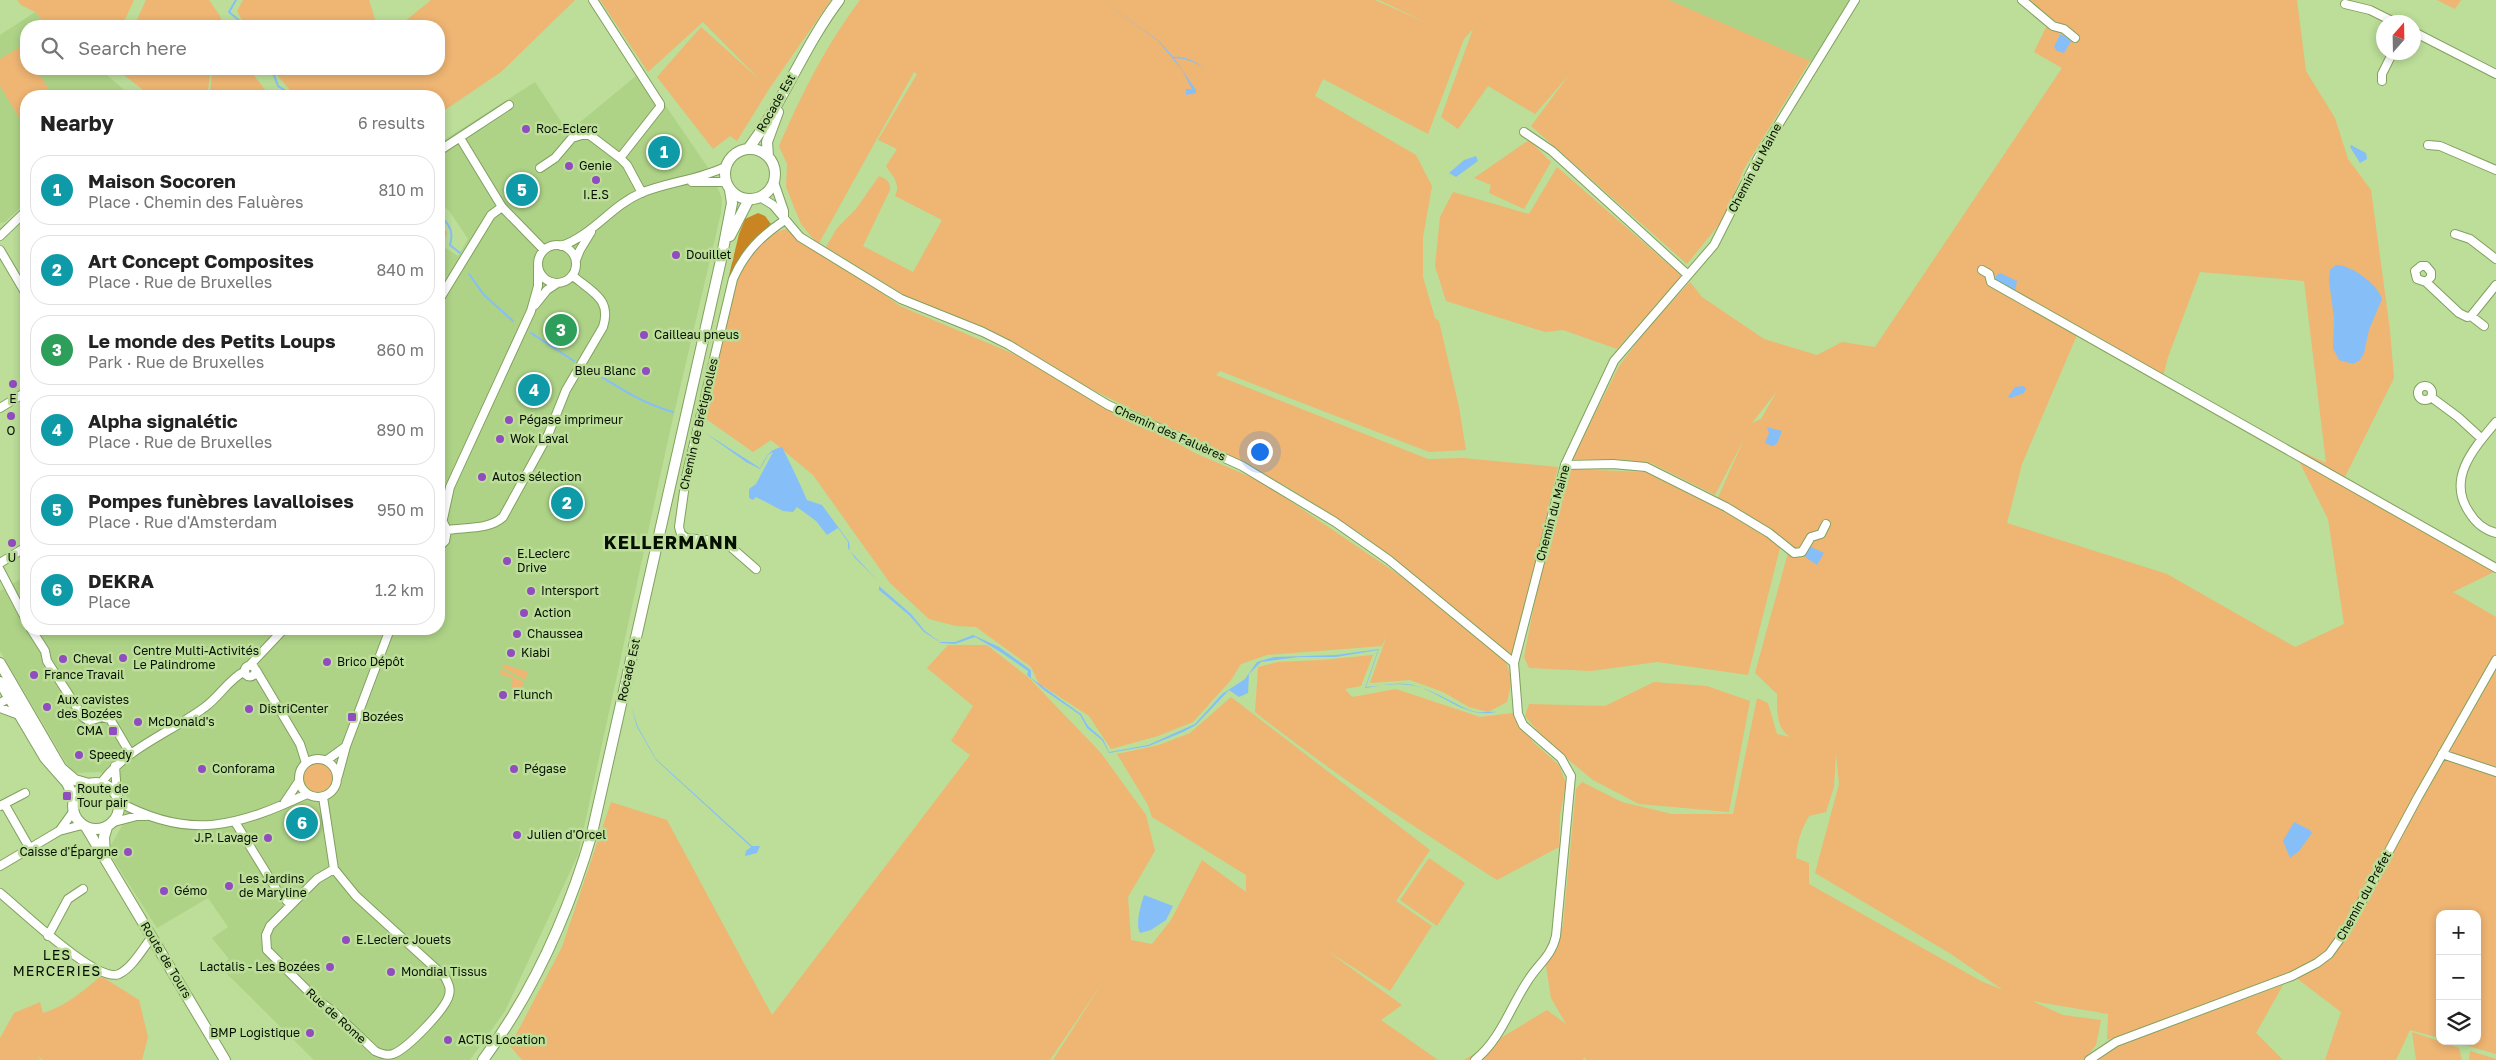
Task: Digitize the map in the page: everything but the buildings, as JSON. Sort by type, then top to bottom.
[{"type":"main road","name":"Rocade Est","points":[[748,148],[760,133],[802,56],[839,0]]},
{"type":"main road","name":"Rocade Est","points":[[768,156],[767,142],[773,123],[802,56]]},
{"type":"main road","points":[[748,148],[768,156],[774,168],[774,182],[766,193],[760,197],[742,198],[728,186],[725,167],[734,154],[748,148]]},
{"type":"main road","name":"Rocade Est","points":[[483,1060],[504,1032],[535,979],[554,941],[582,868],[600,802],[721,260],[732,203],[728,186]]},
{"type":"main road","name":"Rocade Est","points":[[721,260],[733,228],[749,199]]},
{"type":"main road","points":[[0,663],[61,768],[75,780],[89,784],[101,783],[107,786],[118,798],[118,816],[111,825],[97,830],[84,826],[73,812],[74,798],[80,789],[89,784]]},
{"type":"main road","points":[[0,682],[5,700],[20,715],[45,758],[67,784],[74,798]]},
{"type":"main road","name":"Route de Tours","points":[[106,861],[104,837],[111,825]]},
{"type":"main road","name":"Route de Tours","points":[[84,826],[225,1060]]},
{"type":"street","points":[[593,0],[660,104],[660,107],[620,158]]},
{"type":"street","name":"Chemin du Maine","points":[[1475,1060],[1495,1039],[1526,983],[1553,947],[1572,784],[1569,770],[1561,758],[1523,725],[1518,714],[1514,664],[1565,465],[1614,361],[1720,236],[1758,158],[1855,0]]},
{"type":"street","points":[[2022,0],[2053,26],[2064,29],[2075,38]]},
{"type":"street","points":[[2346,4],[2370,10],[2380,15]]},
{"type":"street","points":[[2421,36],[2496,74]]},
{"type":"street","points":[[2382,81],[2382,74],[2389,60]]},
{"type":"street","points":[[445,147],[509,105]]},
{"type":"street","points":[[1524,132],[1552,151],[1688,274]]},
{"type":"street","points":[[540,168],[555,158],[572,138],[578,135],[591,136],[627,165],[642,193]]},
{"type":"street","points":[[460,138],[502,207],[544,250]]},
{"type":"street","points":[[2428,145],[2440,146],[2496,170]]},
{"type":"street","points":[[445,504],[450,487],[531,311],[538,286],[538,261],[544,250],[573,242],[594,228],[618,207],[642,193],[685,182],[725,167]]},
{"type":"street","points":[[685,182],[728,186]]},
{"type":"street","name":"Chemin des Faluères","points":[[774,182],[784,211],[784,219]]},
{"type":"street","name":"Chemin des Faluères","points":[[760,197],[773,205],[800,237],[901,299],[982,332],[1124,414],[1211,452],[1266,479],[1371,546],[1514,664]]},
{"type":"street","points":[[445,290],[491,215],[502,207]]},
{"type":"street","points":[[0,236],[20,218]]},
{"type":"street","name":"Chemin de Brétignolles","points":[[756,569],[725,542],[686,538],[681,534],[679,527],[686,477],[733,279],[746,253],[763,235],[784,219]]},
{"type":"street","points":[[531,311],[542,295],[556,284],[562,283],[573,276],[580,250],[594,228]]},
{"type":"street","points":[[2456,234],[2470,239],[2496,259]]},
{"type":"street","points":[[561,246],[571,251],[576,260]]},
{"type":"street","points":[[0,250],[20,284]]},
{"type":"street","points":[[538,268],[544,278],[556,284]]},
{"type":"street","points":[[1982,270],[1989,274],[1992,282],[2496,568]]},
{"type":"street","points":[[447,530],[486,526],[497,522],[503,517],[548,434],[566,390],[603,327],[606,317],[602,300],[573,276]]},
{"type":"street","points":[[2426,282],[2463,316],[2471,316],[2484,326]]},
{"type":"street","points":[[2471,316],[2496,285]]},
{"type":"street","points":[[0,408],[20,396]]},
{"type":"street","points":[[2431,397],[2458,417],[2482,439]]},
{"type":"street","points":[[2496,422],[2465,464],[2461,490],[2465,506],[2474,520],[2486,529],[2496,533]]},
{"type":"street","points":[[1565,465],[1626,464],[1646,467],[1726,507],[1769,533],[1794,553],[1802,552],[1811,537],[1820,534],[1826,524]]},
{"type":"street","points":[[445,493],[450,487]]},
{"type":"street","points":[[445,526],[447,530],[445,537]]},
{"type":"street","points":[[0,563],[20,551]]},
{"type":"street","points":[[0,570],[20,608]]},
{"type":"street","points":[[35,635],[44,651],[47,661],[83,716],[89,721],[102,716],[110,719],[130,753]]},
{"type":"street","points":[[101,783],[115,766],[130,753],[207,705],[231,681],[250,671],[262,650],[278,635]]},
{"type":"street","points":[[111,825],[137,816],[150,816],[196,826],[235,822],[307,794],[323,797],[333,790],[346,746],[388,635]]},
{"type":"street","name":"Chemin du Préfet","points":[[2089,1060],[2116,1042],[2292,976],[2317,963],[2329,954],[2347,929],[2442,754],[2496,660]]},
{"type":"street","points":[[250,671],[266,686],[300,744],[306,762]]},
{"type":"street","points":[[5,700],[22,706],[47,744]]},
{"type":"street","points":[[0,708],[20,715]]},
{"type":"street","points":[[300,744],[315,759]]},
{"type":"street","points":[[326,760],[346,746]]},
{"type":"street","points":[[2442,754],[2496,772]]},
{"type":"street","points":[[280,806],[291,795],[299,781],[300,771],[306,762],[315,759],[326,760],[332,764],[338,776]]},
{"type":"street","points":[[115,766],[118,798],[150,816]]},
{"type":"street","points":[[299,781],[307,794]]},
{"type":"street","points":[[25,793],[3,806],[29,848]]},
{"type":"street","points":[[323,797],[334,869]]},
{"type":"street","points":[[59,831],[73,812]]},
{"type":"street","points":[[235,822],[278,892],[290,904]]},
{"type":"street","points":[[0,866],[59,831],[84,826]]},
{"type":"street","name":"Rue de Rome","points":[[334,869],[356,896],[425,956],[448,982],[450,993],[445,1006],[405,1046],[392,1054],[383,1055],[375,1051],[334,1012],[316,999],[267,950],[266,934],[270,926],[317,879],[334,869]]},
{"type":"street","points":[[48,936],[68,899],[83,889]]},
{"type":"street","points":[[0,893],[56,944],[106,975],[120,974],[129,966],[152,937]]},
{"type":"shaded area","points":[[17,0],[134,0],[125,20],[42,20],[35,12],[21,5]]},
{"type":"shaded area","points":[[146,0],[209,0],[221,20],[137,20]]},
{"type":"shaded area","points":[[243,0],[369,0],[375,20],[242,20],[237,11]]},
{"type":"shaded area","points":[[431,0],[575,0],[501,72],[445,110],[445,90],[290,90],[277,75],[445,75],[445,20],[406,20]]},
{"type":"shaded area","points":[[600,0],[831,0],[769,89],[737,141],[730,136],[713,149],[657,77],[701,27],[759,79],[703,22],[648,72]]},
{"type":"shaded area","points":[[860,0],[1375,0],[1429,24],[1379,0],[1669,0],[1810,61],[1744,169],[1725,217],[1687,264],[1531,126],[1569,75],[1535,114],[1488,86],[1458,129],[1441,117],[1473,29],[1464,39],[1428,134],[1323,79],[1315,96],[1416,155],[1432,186],[1423,237],[1423,277],[1435,318],[1439,321],[1459,407],[1466,450],[1429,452],[1220,371],[1216,375],[1428,459],[1463,458],[1558,467],[1513,657],[1364,536],[1286,486],[1099,393],[954,316],[913,301],[826,247],[837,228],[856,209],[879,176],[887,181],[890,185],[890,190],[863,246],[913,272],[942,220],[895,196],[897,184],[886,166],[897,149],[878,140],[917,74],[914,72],[818,245],[801,224],[786,187],[787,164],[779,146],[815,71],[836,35]]},
{"type":"shaded area","points":[[1669,0],[1860,0],[1819,66]]},
{"type":"shaded area","points":[[2027,0],[2297,0],[2306,71],[2335,118],[2348,159],[2371,190],[2390,330],[2394,378],[2343,481],[2496,571],[2453,592],[2496,617],[2496,1054],[2465,1045],[2481,1045],[2481,910],[2436,910],[2436,1037],[2410,1030],[2396,1060],[2325,1060],[2341,1012],[2291,974],[2107,1040],[2108,1014],[2032,1001],[2063,1015],[2101,1020],[2096,1045],[2084,1060],[1586,1060],[1584,1057],[1583,1060],[1464,1060],[1547,1010],[1566,1024],[1551,998],[1546,966],[1563,925],[1576,789],[1582,782],[1622,802],[1672,814],[1733,814],[1757,698],[1768,703],[1777,734],[1791,737],[1782,729],[1778,718],[1777,694],[1755,673],[1788,553],[1780,548],[1748,675],[1657,662],[1591,671],[1529,668],[1524,657],[1554,502],[1570,469],[1645,472],[1730,514],[1715,504],[1745,437],[1715,495],[1651,463],[1617,459],[1572,459],[1619,366],[1650,325],[1690,282],[1702,297],[1764,339],[1817,355],[1842,342],[1875,347],[2062,68],[2034,52],[2050,19]],"holes":[[[2200,272],[2304,281],[2326,463],[2292,447],[2328,519],[2344,624],[2295,647],[2167,574],[2007,523],[2022,464],[2077,335],[2162,381],[2168,357]],[[1777,391],[1761,419],[1752,423]],[[1836,754],[1839,784],[1815,873],[1951,954],[2003,990],[1981,981],[1809,884],[1809,863],[1796,858],[1798,841],[1809,816],[1826,812],[1834,787]]]},
{"type":"shaded area","points":[[2437,0],[2461,0],[2455,9]]},
{"type":"shaded area","points":[[35,12],[42,20],[23,20]]},
{"type":"shaded area","points":[[20,22],[20,75],[107,75],[124,90],[20,90],[20,208],[5,222],[0,223],[0,35]]},
{"type":"shaded area","points":[[20,47],[20,75],[40,75],[49,90],[20,90],[20,119],[0,86],[0,59]]},
{"type":"shaded area","points":[[642,71],[709,169],[722,198],[721,213],[670,431],[578,855],[505,1011],[470,1060],[314,1060],[220,967],[229,959],[212,938],[228,927],[208,898],[157,928],[111,856],[111,845],[122,826],[128,800],[122,783],[100,772],[72,773],[0,651],[0,591],[20,579],[20,635],[445,635],[445,248],[458,256],[468,239],[445,207],[445,139],[535,82],[568,132]]},
{"type":"shaded area","points":[[124,75],[210,75],[208,90],[143,90]]},
{"type":"shaded area","points":[[212,75],[254,75],[265,90],[210,90]]},
{"type":"shaded area","points":[[1529,140],[1551,162],[1524,209],[1489,193],[1491,185],[1474,178]]},
{"type":"shaded area","points":[[1557,167],[1682,276],[1617,349],[1563,330],[1545,332],[1446,301],[1435,266],[1440,217],[1453,192],[1529,214]]},
{"type":"shaded area","points":[[758,213],[765,216],[771,224],[745,251],[725,292],[739,234],[745,219]]},
{"type":"shaded area","points":[[792,227],[900,306],[1045,367],[1195,453],[1262,482],[1408,581],[1506,662],[1512,680],[1507,702],[1488,712],[1469,707],[1443,692],[1410,680],[1370,683],[1387,635],[1382,646],[1267,655],[1241,664],[1231,680],[1193,722],[1158,736],[1111,749],[1089,716],[1043,686],[1041,688],[1031,667],[976,627],[956,626],[929,619],[890,583],[813,475],[771,440],[753,452],[706,419],[723,332],[735,287],[743,268],[751,253],[759,244],[780,231]]},
{"type":"shaded area","points":[[948,645],[987,645],[1029,678],[1101,753],[1146,815],[1155,851],[1128,897],[1131,940],[1152,944],[1171,920],[1202,860],[1246,892],[1246,875],[1152,817],[1148,805],[1117,754],[1159,745],[1190,733],[1231,697],[1430,850],[1396,901],[1432,926],[1390,991],[1326,950],[1402,1005],[1381,1020],[1438,1060],[1053,1060],[1104,980],[1050,1060],[522,1060],[510,1046],[562,947],[611,802],[667,820],[772,1015],[970,755],[951,741],[973,706],[927,668]]},
{"type":"shaded area","points":[[1373,655],[1361,686],[1345,689],[1352,697],[1396,689],[1480,717],[1513,713],[1534,743],[1559,765],[1566,784],[1560,815],[1559,847],[1497,880],[1374,799],[1314,757],[1255,712],[1258,667],[1278,662]]},
{"type":"shaded area","points":[[503,664],[528,672],[525,680],[502,667]]},
{"type":"shaded area","points":[[501,669],[524,682],[518,696],[515,696],[517,689],[511,687],[513,679],[500,674]]},
{"type":"shaded area","points":[[1654,682],[1707,686],[1750,701],[1729,812],[1639,804],[1593,780],[1548,743],[1525,716],[1529,704],[1605,706]]},
{"type":"shaded area","points":[[318,762],[324,763],[332,771],[332,783],[324,791],[318,792],[312,791],[304,783],[303,777],[304,771],[312,763]]},
{"type":"shaded area","points":[[1429,858],[1465,883],[1437,926],[1400,900]]},
{"type":"shaded area","points":[[101,976],[139,1000],[148,1037],[142,1060],[43,1060],[36,1055],[41,1060],[0,1060],[0,1038],[14,1013],[40,1002],[43,1013],[51,1010],[74,997]]},
{"type":"shaded area","points":[[2283,985],[2256,1033],[2283,1060],[2095,1060],[2120,1044]]},
{"type":"shaded area","points":[[2412,1032],[2436,1040],[2436,1045],[2450,1045],[2459,1048],[2462,1060],[2416,1060]]},
{"type":"shaded area","points":[[2470,1051],[2496,1059],[2496,1060],[2469,1060]]},
{"type":"water","points":[[1101,0],[1159,41],[1173,57],[1185,58],[1205,67],[1185,59],[1174,58],[1196,90],[1196,93],[1186,95],[1186,89],[1192,89],[1182,70],[1158,41]]},
{"type":"water","points":[[2060,34],[2072,40],[2064,53],[2057,51],[2054,47]]},
{"type":"water","points":[[2351,145],[2366,153],[2367,159],[2360,163],[2350,147]]},
{"type":"water","points":[[1476,156],[1478,161],[1456,177],[1449,173],[1464,160]]},
{"type":"water","points":[[2336,265],[2349,268],[2363,276],[2375,287],[2382,299],[2369,330],[2364,353],[2360,360],[2353,364],[2339,360],[2333,348],[2334,318],[2329,281],[2330,270]]},
{"type":"water","points":[[2000,273],[2017,281],[2015,292],[1995,282],[1996,276]]},
{"type":"water","points":[[2023,386],[2026,388],[2024,393],[2011,398],[2008,397],[2015,387]]},
{"type":"water","points":[[1767,427],[1782,431],[1777,444],[1772,446],[1765,443],[1769,433]]},
{"type":"water","points":[[704,432],[760,468],[768,455],[760,469],[746,462]]},
{"type":"water","points":[[782,447],[807,500],[822,505],[849,542],[850,551],[848,542],[838,528],[827,535],[816,521],[797,507],[793,512],[783,511],[756,497],[753,500],[749,498],[749,489],[756,484],[773,452],[768,455],[778,448]]},
{"type":"water","points":[[1809,546],[1824,553],[1817,565],[1805,557]]},
{"type":"water","points":[[850,551],[879,582],[855,558]]},
{"type":"water","points":[[879,586],[911,614],[925,631],[940,642],[955,642],[973,635],[999,647],[1031,670],[1031,678],[1081,714],[1088,726],[1103,739],[1109,752],[1148,745],[1195,724],[1222,694],[1245,679],[1257,662],[1274,657],[1336,655],[1379,649],[1366,687],[1380,685],[1365,688],[1378,650],[1336,657],[1299,657],[1261,662],[1249,674],[1248,693],[1239,697],[1229,690],[1196,725],[1149,746],[1109,753],[1102,740],[1087,728],[1080,715],[1044,690],[1027,675],[1028,671],[975,637],[955,644],[941,643],[924,632],[909,615],[879,590]]},
{"type":"water","points":[[1421,688],[1434,692],[1473,711],[1496,712],[1484,713],[1473,712]]},
{"type":"water","points":[[631,706],[638,727],[656,759],[752,846],[760,846],[757,853],[745,856],[746,851],[751,847],[656,760],[637,727]]},
{"type":"water","points":[[2294,822],[2310,830],[2312,833],[2299,851],[2290,858],[2283,841]]},
{"type":"water","points":[[1144,895],[1173,906],[1166,920],[1151,930],[1140,933],[1138,919]]},
{"type":"waterway","points":[[236,0],[229,12],[239,20]]},
{"type":"waterway","points":[[274,75],[278,86],[284,90]]},
{"type":"waterway","points":[[445,221],[450,228],[452,236],[450,245],[460,253]]},
{"type":"waterway","points":[[469,274],[484,295],[513,321]]},
{"type":"waterway","points":[[531,333],[574,361]]},
{"type":"waterway","points":[[589,369],[639,399],[673,412]]},
{"type":"place","name":"Roc-Eclerc","points":[[526,129]]},
{"type":"place","name":"Maison Socoren","points":[[664,152]]},
{"type":"place","name":"Genie","points":[[569,166]]},
{"type":"place","name":"I.E.S","points":[[596,180]]},
{"type":"place","name":"Pompes funèbres lavalloises","points":[[522,190]]},
{"type":"place","name":"Douillet","points":[[676,255]]},
{"type":"place","name":"Le monde des Petits Loups","points":[[561,330]]},
{"type":"place","name":"Cailleau pneus","points":[[644,335]]},
{"type":"place","name":"Bleu Blanc","points":[[646,371]]},
{"type":"place","name":"E","points":[[13,384]]},
{"type":"place","name":"Alpha signalétic","points":[[534,390]]},
{"type":"place","name":"O","points":[[11,416]]},
{"type":"place","name":"Pégase imprimeur","points":[[509,420]]},
{"type":"place","name":"Wok Laval","points":[[500,439]]},
{"type":"place","name":"Autos sélection","points":[[482,477]]},
{"type":"place","name":"Art Concept Composites","points":[[567,503]]},
{"type":"place","name":"U","points":[[12,543]]},
{"type":"place","name":"E.Leclerc Drive","points":[[507,561]]},
{"type":"place","name":"Intersport","points":[[531,591]]},
{"type":"place","name":"Action","points":[[524,613]]},
{"type":"place","name":"Chaussea","points":[[517,634]]},
{"type":"place","name":"Kiabi","points":[[511,653]]},
{"type":"place","name":"Centre Multi-Activités Le Palindrome","points":[[123,658]]},
{"type":"place","name":"Cheval","points":[[63,659]]},
{"type":"place","name":"Brico Dépôt","points":[[327,662]]},
{"type":"place","name":"France Travail","points":[[34,675]]},
{"type":"place","name":"Flunch","points":[[503,695]]},
{"type":"place","name":"Aux cavistes des Bozées","points":[[47,707]]},
{"type":"place","name":"DistriCenter","points":[[249,709]]},
{"type":"place","name":"Bozées","points":[[352,717]]},
{"type":"place","name":"McDonald's","points":[[138,722]]},
{"type":"place","name":"CMA","points":[[113,731]]},
{"type":"place","name":"Speedy","points":[[79,755]]},
{"type":"place","name":"Conforama","points":[[202,769]]},
{"type":"place","name":"Pégase","points":[[514,769]]},
{"type":"place","name":"Route de Tour pair","points":[[67,796]]},
{"type":"place","name":"DEKRA","points":[[302,823]]},
{"type":"place","name":"Julien d'Orcel","points":[[517,835]]},
{"type":"place","name":"J.P. Lavage","points":[[268,838]]},
{"type":"place","name":"Caisse d'Épargne","points":[[128,852]]},
{"type":"place","name":"Les Jardins de Maryline","points":[[229,886]]},
{"type":"place","name":"Gémo","points":[[164,891]]},
{"type":"place","name":"E.Leclerc Jouets","points":[[346,940]]},
{"type":"place","name":"Lactalis - Les Bozées","points":[[330,967]]},
{"type":"place","name":"Mondial Tissus","points":[[391,972]]},
{"type":"place","name":"BMP Logistique","points":[[310,1033]]},
{"type":"place","name":"ACTIS Location","points":[[448,1040]]},
{"type":"district","name":"KELLERMANN","points":[[671,543]]},
{"type":"district","name":"LES MERCERIES","points":[[57,964]]}]
